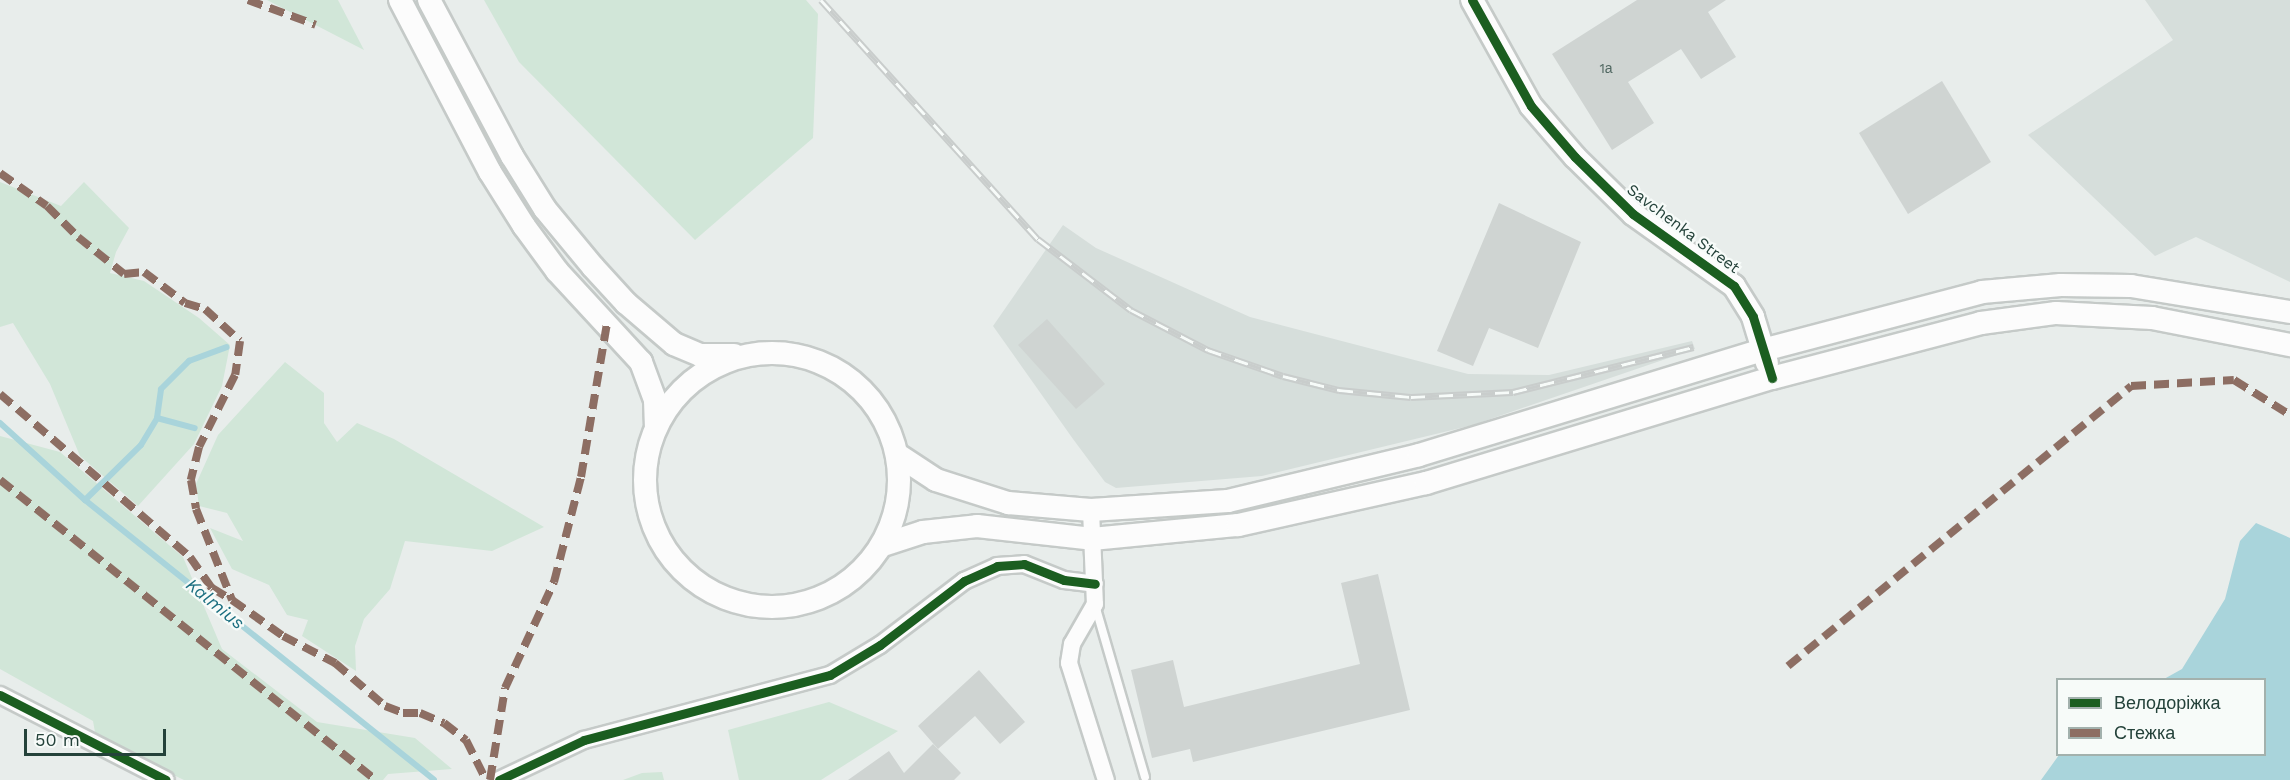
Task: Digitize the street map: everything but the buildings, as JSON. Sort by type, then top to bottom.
[{"type":"main road","points":[[400,0],[485,162],[524,226],[557,271],[642,362],[655,400],[656,426],[645,472],[645,495],[654,530],[672,560],[708,590],[729,601],[764,608],[799,605],[832,593],[861,572],[883,545],[898,501],[898,454],[886,421],[865,392],[837,369],[804,356],[768,352],[719,357],[688,350],[659,333],[626,303],[545,209],[474,89],[429,0]]},
{"type":"main road","name":"Savchenka Street","points":[[1472,0],[1531,106],[1575,157],[1633,214],[1734,286],[1753,317],[1772,378]]},
{"type":"main road","points":[[898,454],[936,480],[967,492],[1008,503],[1090,510],[1228,501],[1419,455],[1763,350],[1982,292],[2061,285],[2131,286],[2290,312]]},
{"type":"main road","points":[[883,545],[923,532],[977,526],[1092,539],[1238,525],[1426,483],[1772,378],[1981,323],[2056,314],[2152,318],[2290,345]]},
{"type":"main road","points":[[656,426],[683,388],[702,373],[723,362],[768,352]]},
{"type":"street","points":[[1090,510],[1095,604],[1081,624],[1069,663],[1106,780]]},
{"type":"street","points":[[499,780],[584,740],[830,675],[862,657],[964,581],[997,566],[1024,564],[1064,580],[1095,584]]},
{"type":"street","points":[[0,695],[166,780]]},
{"type":"lane","points":[[1095,604],[1145,777]]},
{"type":"shaded area","points":[[2145,0],[2290,0],[2290,282],[2196,237],[2155,256],[2028,135],[2173,40]]},
{"type":"shaded area","points":[[1063,225],[1096,248],[1250,317],[1468,374],[1549,375],[1692,341],[1695,349],[1473,425],[1262,476],[1116,488],[1105,482],[993,326]]},
{"type":"green space","points":[[267,0],[338,0],[364,50]]},
{"type":"green space","points":[[484,0],[806,0],[818,14],[813,138],[695,240],[519,62]]},
{"type":"green space","points":[[0,182],[61,206],[84,182],[129,228],[116,252],[110,273],[144,281],[199,318],[230,345],[222,386],[194,444],[138,506],[80,456],[50,384],[13,323],[0,327]]},
{"type":"green space","points":[[285,362],[324,393],[324,423],[337,442],[357,423],[394,439],[544,527],[492,551],[405,541],[390,589],[364,619],[355,646],[356,671],[302,636],[308,620],[287,615],[269,585],[232,569],[210,528],[243,541],[227,513],[199,506],[196,484],[218,435]]},
{"type":"green space","points":[[0,436],[60,452],[183,557],[222,649],[317,722],[415,738],[452,769],[388,774],[383,780],[184,780],[96,738],[93,721],[0,669]]},
{"type":"green space","points":[[829,702],[898,731],[821,780],[739,780],[728,730]]},
{"type":"green space","points":[[662,772],[664,780],[623,780],[642,773]]},
{"type":"water","points":[[2256,523],[2290,538],[2290,780],[2041,780],[2058,756],[2266,756],[2266,678],[2166,678],[2182,669],[2225,599],[2240,541]]},
{"type":"waterway","points":[[85,500],[141,445],[157,418],[161,389],[189,361],[227,347]]},
{"type":"waterway","points":[[157,418],[195,428]]},
{"type":"waterway","name":"Kalmius","points":[[0,423],[85,500],[434,780]]},
{"type":"railway","points":[[821,0],[1038,239],[1131,310],[1208,350],[1283,376],[1339,390],[1411,397],[1513,392],[1693,347]]},
{"type":"marked path","points":[[248,0],[316,25]]},
{"type":"marked path","points":[[0,173],[47,206],[78,237],[124,274],[144,272],[185,303],[205,309],[240,341],[235,375],[199,447],[191,480],[196,509],[232,600],[283,636],[335,663],[385,706],[403,713],[420,713],[444,723],[466,740],[486,780]]},
{"type":"marked path","points":[[490,780],[505,688],[554,582],[581,477],[607,324]]},
{"type":"marked path","points":[[1788,666],[2131,386],[2234,380],[2290,415]]},
{"type":"marked path","points":[[0,394],[190,557],[212,588],[232,600]]},
{"type":"marked path","points":[[0,480],[376,780]]},
{"type":"cycle path","points":[[1472,0],[1531,106],[1575,157],[1633,214],[1734,286],[1753,317],[1772,378]]},
{"type":"cycle path","points":[[499,780],[584,740],[830,675],[880,645],[964,581],[997,566],[1024,564],[1064,580],[1095,584]]},
{"type":"cycle path","points":[[0,695],[166,780]]}]
